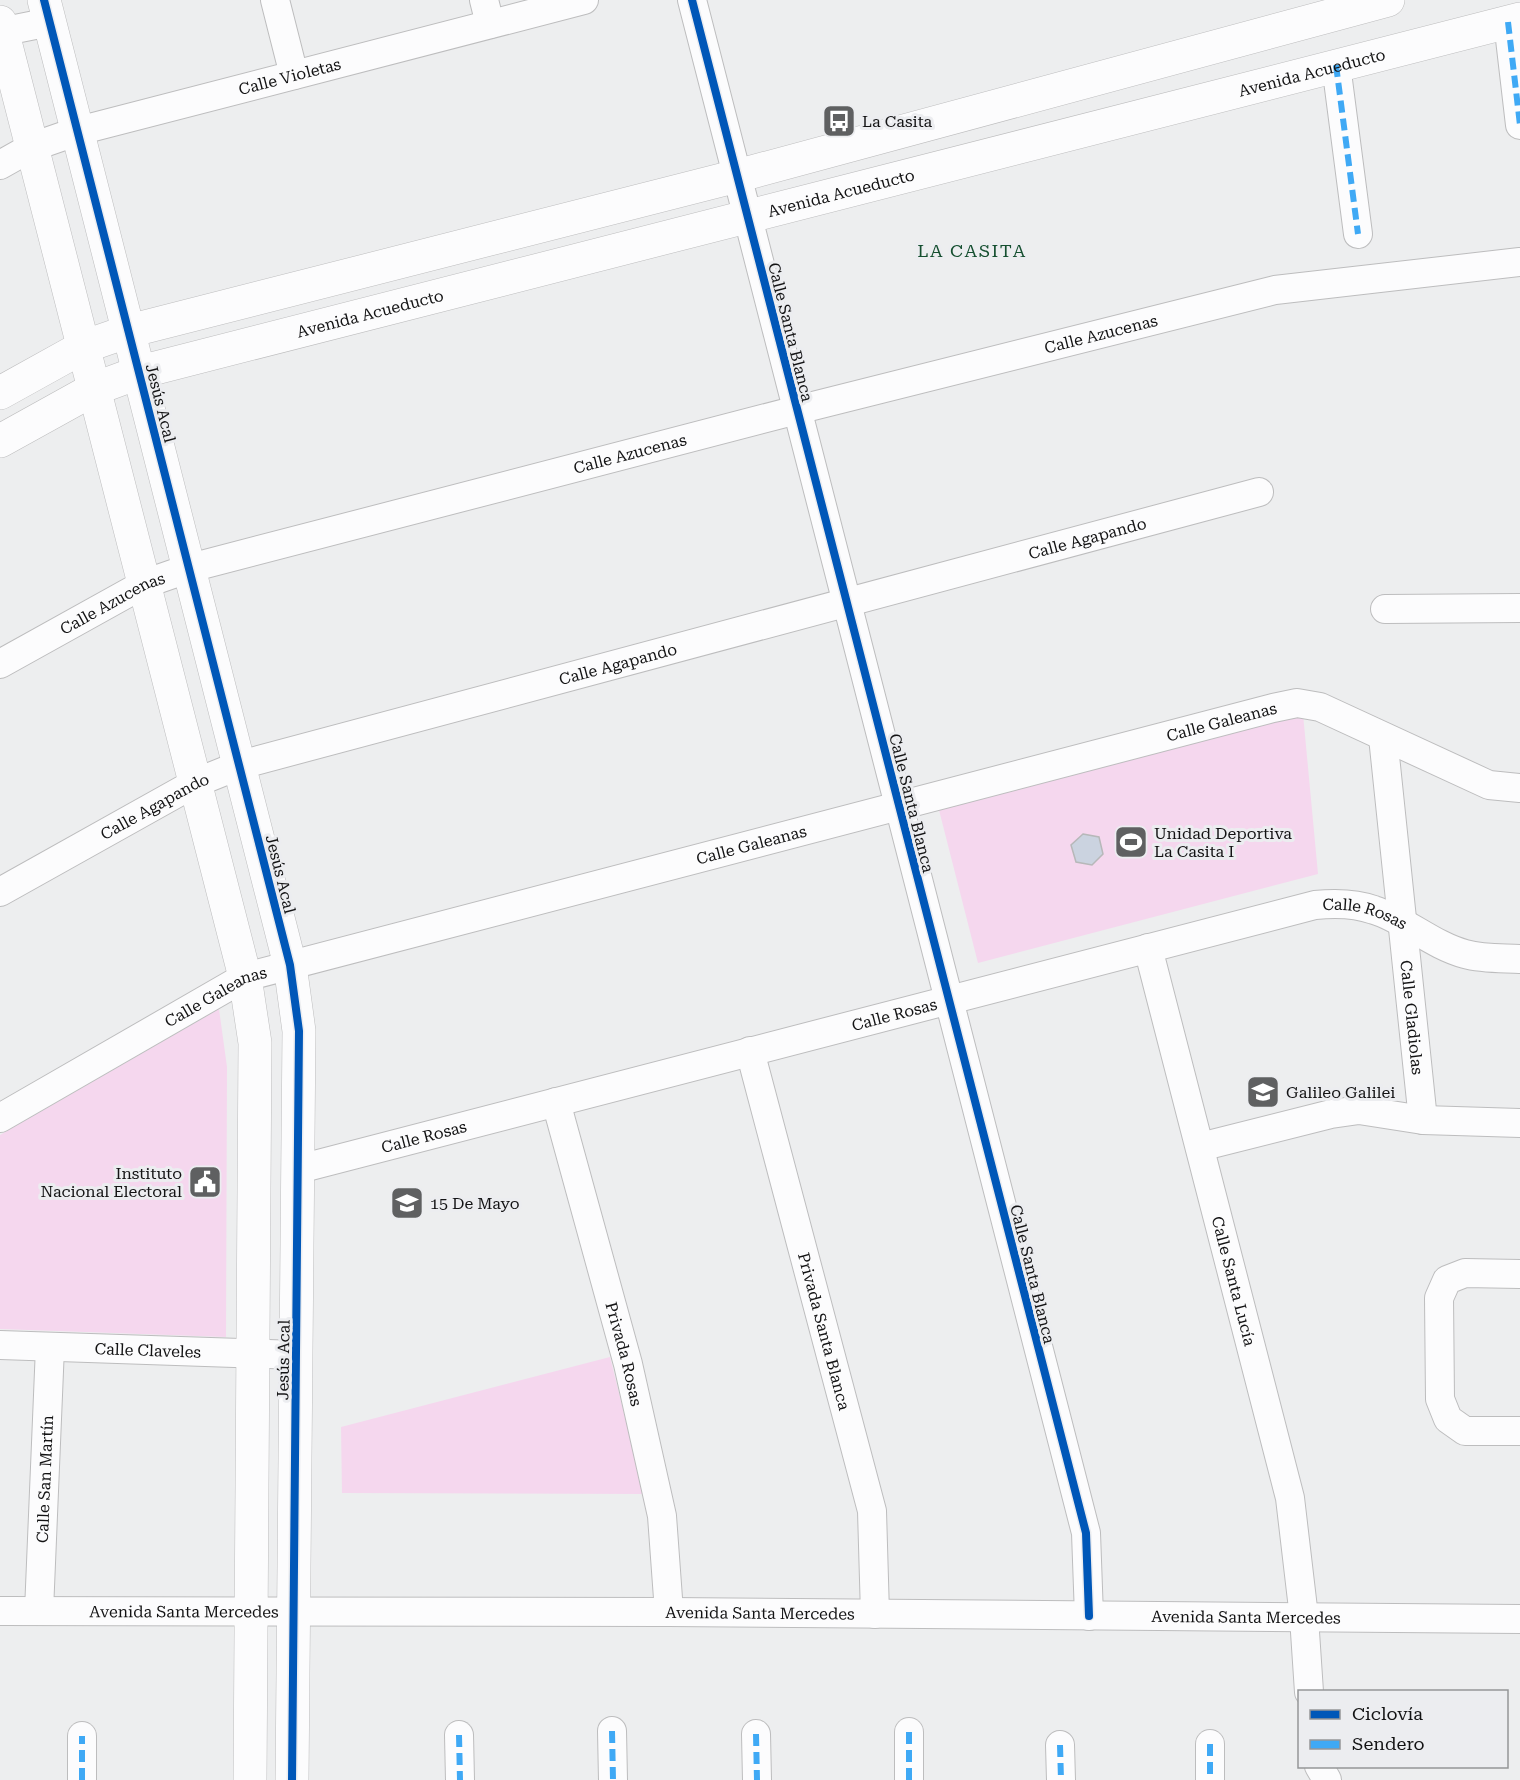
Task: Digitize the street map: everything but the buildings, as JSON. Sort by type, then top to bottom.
[{"type":"street","points":[[275,0],[294,75]]},
{"type":"street","name":"Calle Violetas","points":[[0,165],[32,147],[78,131],[294,75],[487,12],[584,0]]},
{"type":"street","name":"Calle Santa Blanca","points":[[692,0],[1086,1533],[1089,1616]]},
{"type":"street","points":[[0,393],[83,347],[129,331],[737,176],[1388,0]]},
{"type":"street","points":[[1,28],[47,11]]},
{"type":"street","name":"Jesús Acal","points":[[47,11],[290,965],[299,1032],[292,1780]]},
{"type":"street","points":[[1514,20],[1520,125]]},
{"type":"street","name":"Avenida Acueducto","points":[[0,441],[94,389],[140,372],[1514,20]]},
{"type":"street","name":"Jesús Acal","points":[[1,28],[245,977],[255,1043],[250,1780]]},
{"type":"street","points":[[1336,66],[1359,234]]},
{"type":"street","name":"Calle Azucenas","points":[[0,664],[144,584],[190,567],[797,410],[1275,290],[1520,262]]},
{"type":"street","name":"Calle Agapando","points":[[0,892],[195,783],[240,765],[1259,492]]},
{"type":"street","points":[[1385,609],[1520,608]]},
{"type":"street","name":"Calle Galeanas","points":[[0,1118],[245,977],[1297,703],[1320,707],[1489,785],[1520,788]]},
{"type":"street","name":"Calle Gladiolas","points":[[1383,737],[1424,1120]]},
{"type":"street","name":"Calle Rosas","points":[[299,1169],[1300,908],[1334,903],[1354,905],[1375,910],[1465,954],[1492,958],[1520,958]]},
{"type":"street","name":"Calle Santa Lucía","points":[[1148,948],[1290,1498],[1304,1617],[1309,1690]]},
{"type":"street","name":"Privada Santa Blanca","points":[[750,1051],[872,1511],[875,1614]]},
{"type":"street","name":"Privada Rosas","points":[[555,1102],[628,1364],[660,1504],[669,1612]]},
{"type":"street","points":[[1200,1147],[1331,1114],[1359,1110],[1424,1120],[1520,1123]]},
{"type":"street","points":[[1520,1274],[1464,1273],[1447,1280],[1439,1298],[1440,1399],[1448,1419],[1465,1431],[1520,1431]]},
{"type":"street","name":"Calle Claveles","points":[[0,1346],[297,1355]]},
{"type":"street","name":"Calle San Martín","points":[[39,1611],[50,1347]]},
{"type":"street","name":"Avenida Santa Mercedes","points":[[0,1611],[669,1612],[1520,1619]]},
{"type":"street","points":[[612,1731],[613,1780]]},
{"type":"street","points":[[909,1732],[909,1780]]},
{"type":"street","points":[[756,1734],[757,1780]]},
{"type":"street","points":[[459,1735],[460,1780]]},
{"type":"street","points":[[82,1736],[82,1780]]},
{"type":"street","points":[[1210,1744],[1210,1780]]},
{"type":"street","points":[[1060,1745],[1061,1780]]},
{"type":"shaded area","name":"Unidad Deportiva La Casita I","points":[[1303,714],[1318,874],[978,963],[939,810]]},
{"type":"shaded area","points":[[219,1009],[227,1067],[226,1337],[0,1329],[0,1135]]},
{"type":"shaded area","points":[[610,1357],[644,1494],[342,1493],[341,1427]]},
{"type":"marked path","points":[[1508,22],[1520,125]]},
{"type":"marked path","points":[[1336,65],[1358,234]]},
{"type":"marked path","points":[[612,1731],[613,1780]]},
{"type":"marked path","points":[[909,1732],[909,1780]]},
{"type":"marked path","points":[[756,1734],[757,1780]]},
{"type":"marked path","points":[[459,1735],[460,1780]]},
{"type":"marked path","points":[[82,1736],[82,1780]]},
{"type":"marked path","points":[[1210,1744],[1210,1780]]},
{"type":"marked path","points":[[1060,1745],[1061,1780]]},
{"type":"cycle path","points":[[44,0],[290,965],[299,1031],[292,1780]]},
{"type":"cycle path","points":[[692,0],[1086,1533],[1089,1616]]},
{"type":"place","name":"La Casita","points":[[839,121]]},
{"type":"place","name":"Unidad Deportiva La Casita I","points":[[1131,842]]},
{"type":"place","name":"Galileo Galilei","points":[[1263,1092]]},
{"type":"place","name":"Instituto Nacional Electoral","points":[[205,1182]]},
{"type":"place","name":"15 De Mayo","points":[[407,1203]]},
{"type":"district","name":"LA CASITA","points":[[972,251]]}]
